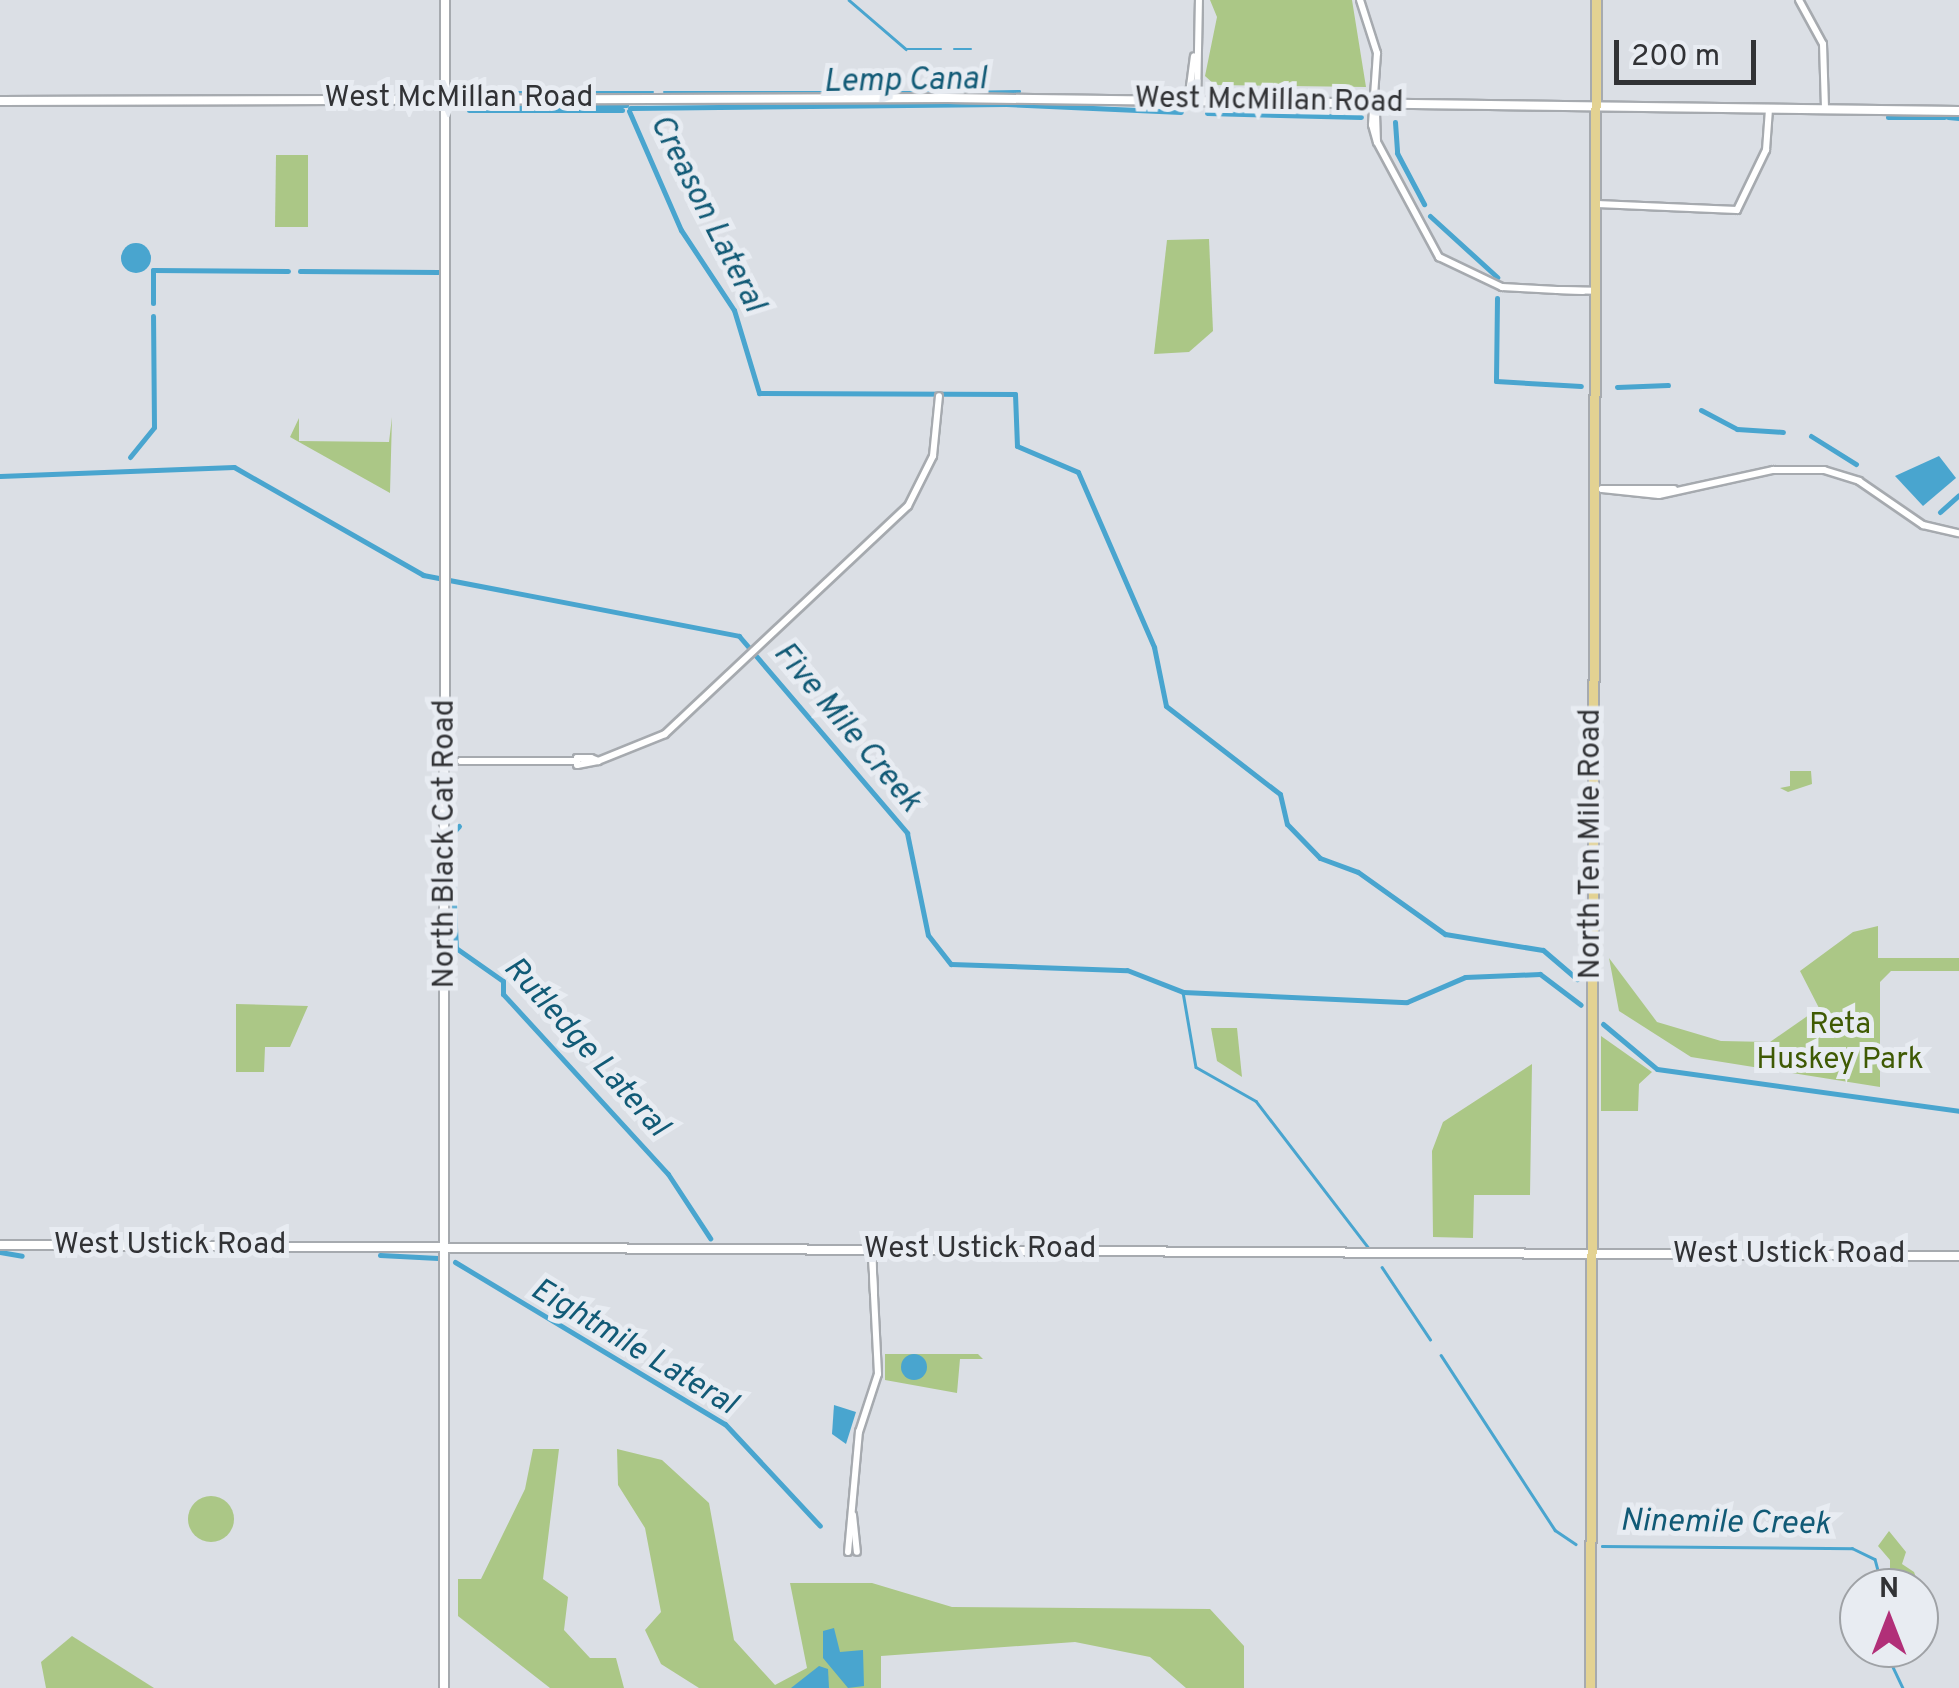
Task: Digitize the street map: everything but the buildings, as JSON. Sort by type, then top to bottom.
[{"type":"main road","name":"North Black Cat Road","points":[[444,1688],[445,0]]},
{"type":"main road","name":"North Ten Mile Road","points":[[1590,1688],[1588,1254],[1599,488],[1596,0]]},
{"type":"main road","name":"West McMillan Road","points":[[0,101],[1193,102],[1959,110]]},
{"type":"main road","name":"West Ustick Road","points":[[0,1245],[1959,1256]]},
{"type":"street","points":[[1193,102],[1199,0]]},
{"type":"street","points":[[1360,0],[1376,53],[1377,142],[1439,257],[1502,287],[1596,292]]},
{"type":"street","points":[[1799,0],[1823,44],[1825,109]]},
{"type":"street","points":[[1597,204],[1746,205],[1769,109]]},
{"type":"street","points":[[446,760],[598,761],[651,745],[908,506],[933,456],[938,396]]},
{"type":"street","points":[[1599,488],[1674,489],[1824,470],[1858,481],[1924,526],[1959,534]]},
{"type":"street","points":[[848,1552],[860,1432],[878,1374],[872,1252]]},
{"type":"street","points":[[852,1514],[857,1552]]},
{"type":"green space","points":[[1210,0],[1352,0],[1366,87],[1215,85],[1205,76],[1217,17]]},
{"type":"green space","points":[[276,155],[308,155],[308,227],[275,227]]},
{"type":"green space","points":[[1209,239],[1213,331],[1189,352],[1154,354],[1167,240]]},
{"type":"green space","points":[[392,417],[390,493],[290,437],[299,418],[299,441],[389,442]]},
{"type":"green space","points":[[1790,771],[1811,771],[1812,784],[1788,792],[1780,788],[1790,786]]},
{"type":"green space","name":"Reta Huskey Park","points":[[1878,926],[1878,958],[1959,958],[1959,971],[1891,971],[1880,982],[1880,1087],[1691,1057],[1619,1011],[1609,958],[1657,1022],[1721,1041],[1770,1042],[1819,1008],[1800,971],[1853,932]]},
{"type":"green space","points":[[236,1004],[308,1006],[290,1047],[265,1047],[264,1072],[236,1072]]},
{"type":"green space","points":[[1211,1028],[1237,1028],[1242,1077],[1217,1061]]},
{"type":"green space","points":[[1601,1036],[1652,1072],[1639,1084],[1638,1111],[1601,1111]]},
{"type":"green space","points":[[1532,1064],[1530,1195],[1474,1195],[1473,1238],[1433,1237],[1432,1151],[1443,1122]]},
{"type":"green space","points":[[885,1354],[978,1354],[983,1359],[960,1359],[957,1393],[885,1380]]},
{"type":"green space","points":[[533,1449],[559,1449],[543,1579],[568,1597],[564,1630],[590,1658],[616,1658],[624,1688],[550,1688],[458,1616],[458,1579],[481,1579],[525,1489]]},
{"type":"green space","points":[[617,1449],[662,1460],[709,1503],[734,1640],[775,1685],[807,1668],[790,1583],[872,1583],[952,1607],[1210,1609],[1244,1646],[1244,1688],[1186,1688],[1150,1657],[1075,1642],[881,1656],[881,1688],[699,1688],[661,1664],[645,1630],[661,1612],[645,1528],[618,1485]]},
{"type":"green space","points":[[211,1496],[227,1503],[234,1519],[227,1535],[211,1542],[195,1535],[188,1519],[195,1503]]},
{"type":"green space","points":[[1889,1531],[1906,1552],[1902,1564],[1908,1568],[1890,1568],[1890,1560],[1878,1546]]},
{"type":"green space","points":[[72,1636],[154,1688],[46,1688],[41,1662]]},
{"type":"water","points":[[136,243],[147,247],[151,258],[147,269],[136,273],[125,269],[121,258],[125,247]]},
{"type":"water","points":[[1939,456],[1956,478],[1923,506],[1895,476]]},
{"type":"water","points":[[914,1354],[923,1358],[927,1367],[923,1376],[914,1380],[905,1376],[901,1367],[905,1358]]},
{"type":"water","points":[[834,1405],[856,1412],[846,1444],[832,1434]]},
{"type":"water","points":[[834,1628],[840,1652],[863,1650],[864,1686],[848,1688],[823,1658],[823,1631]]},
{"type":"water","points":[[819,1666],[828,1669],[829,1688],[791,1688]]},
{"type":"waterway","points":[[849,0],[906,49],[941,49]]},
{"type":"waterway","points":[[954,49],[971,49]]},
{"type":"waterway","points":[[426,90],[438,93]]},
{"type":"waterway","points":[[955,92],[1019,91]]},
{"type":"waterway","points":[[449,92],[653,92]]},
{"type":"waterway","points":[[664,92],[942,92]]},
{"type":"waterway","points":[[451,95],[642,93]]},
{"type":"waterway","name":"Lemp Canal","points":[[630,108],[1006,104],[1181,112]]},
{"type":"waterway","name":"Creason Lateral","points":[[452,105],[626,105]]},
{"type":"waterway","name":"Lemp Canal","points":[[469,110],[622,110]]},
{"type":"waterway","name":"Creason Lateral","points":[[629,111],[681,230],[734,310],[759,393],[1015,394],[1017,446],[1078,472],[1154,647],[1166,706],[1280,794],[1287,824],[1320,858],[1358,872],[1445,934],[1543,950],[1577,979]]},
{"type":"waterway","name":"Lemp Canal","points":[[1207,113],[1361,117]]},
{"type":"waterway","name":"Lemp Canal","points":[[1888,117],[1944,117]]},
{"type":"waterway","name":"Lemp Canal","points":[[1948,117],[1959,118]]},
{"type":"waterway","points":[[1395,122],[1397,153],[1424,204]]},
{"type":"waterway","points":[[1430,216],[1497,277]]},
{"type":"waterway","name":"Lemp Canal","points":[[153,303],[153,270],[288,271]]},
{"type":"waterway","name":"Lemp Canal","points":[[300,271],[438,272]]},
{"type":"waterway","points":[[1497,298],[1496,381],[1581,386]]},
{"type":"waterway","name":"Lemp Canal","points":[[130,457],[154,427],[153,316]]},
{"type":"waterway","points":[[1617,387],[1668,385]]},
{"type":"waterway","points":[[1701,410],[1737,429],[1783,432]]},
{"type":"waterway","points":[[1811,436],[1856,464]]},
{"type":"waterway","name":"Five Mile Creek","points":[[0,476],[234,467],[423,575],[739,636],[907,833],[928,935],[951,964],[1127,970],[1183,992],[1407,1002],[1465,977],[1540,974],[1581,1005]]},
{"type":"waterway","points":[[1940,512],[1959,495]]},
{"type":"waterway","name":"Rutledge Lateral","points":[[459,826],[451,835],[456,948],[503,981],[503,994],[668,1174],[710,1238]]},
{"type":"waterway","name":"Ninemile Creek","points":[[1183,992],[1196,1067],[1256,1101],[1369,1248]]},
{"type":"waterway","points":[[1603,1024],[1657,1069],[1959,1111]]},
{"type":"waterway","name":"Eightmile Lateral","points":[[0,1252],[22,1256]]},
{"type":"waterway","name":"Eightmile Lateral","points":[[380,1255],[438,1258]]},
{"type":"waterway","name":"Eightmile Lateral","points":[[455,1262],[725,1424],[820,1526]]},
{"type":"waterway","name":"Ninemile Creek","points":[[1382,1267],[1430,1339]]},
{"type":"waterway","name":"Ninemile Creek","points":[[1441,1355],[1555,1530],[1576,1544]]},
{"type":"waterway","name":"Ninemile Creek","points":[[1602,1546],[1852,1548],[1875,1559],[1877,1568]]},
{"type":"waterway","name":"Ninemile Creek","points":[[1894,1668],[1903,1688]]}]
